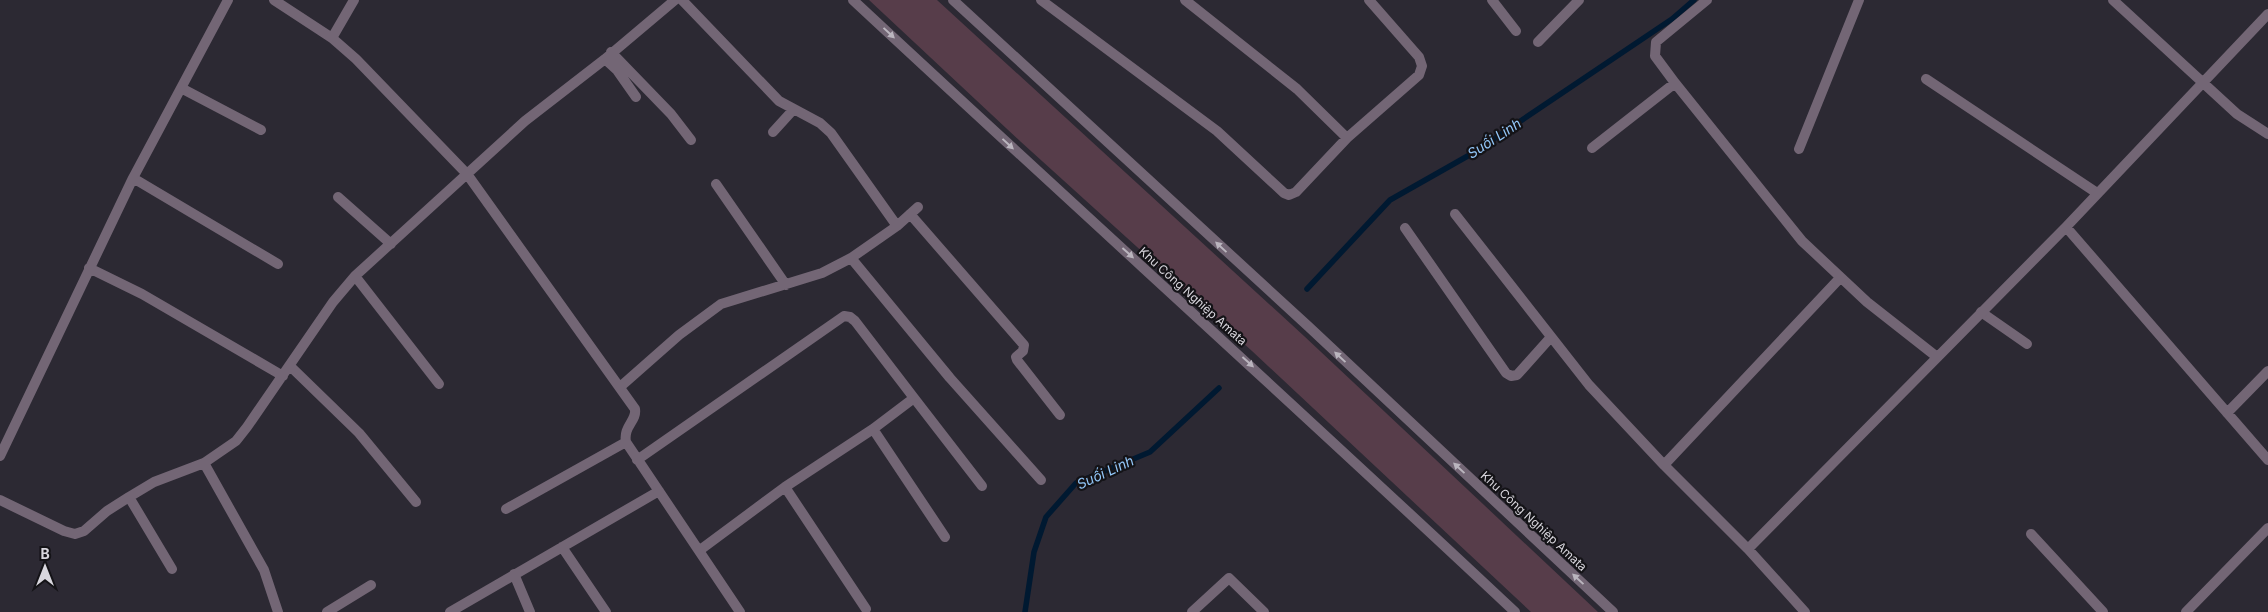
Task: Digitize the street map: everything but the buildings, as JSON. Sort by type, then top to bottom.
[{"type":"street","points":[[0,456],[4,435],[133,178],[228,0]]},
{"type":"street","points":[[274,0],[332,38],[356,58],[466,174],[636,409],[636,414],[625,434],[626,442],[740,612]]},
{"type":"street","points":[[332,38],[354,0]]},
{"type":"street","points":[[0,500],[64,531],[75,534],[84,531],[107,511],[154,482],[204,463],[236,441],[248,428],[334,302],[355,276],[525,121],[608,56],[675,0]]},
{"type":"street","points":[[682,0],[778,101],[820,123],[830,133],[897,226]]},
{"type":"street","name":"Khu Công Nghiệp Amata","points":[[853,0],[1012,149],[1253,367],[1515,612]]},
{"type":"street","name":"Khu Công Nghiệp Amata","points":[[953,0],[1309,327],[1613,612]]},
{"type":"street","points":[[1041,0],[1217,131],[1284,194],[1289,195],[1296,192],[1347,138],[1419,75],[1422,66],[1419,57],[1368,0]]},
{"type":"street","points":[[1185,0],[1297,89],[1347,138]]},
{"type":"street","points":[[1492,0],[1516,31]]},
{"type":"street","points":[[1538,42],[1579,0]]},
{"type":"street","points":[[1707,0],[1656,42],[1655,56],[1674,83],[1802,242],[1867,302],[1937,357]]},
{"type":"street","points":[[1799,149],[1859,0]]},
{"type":"street","points":[[2113,0],[2237,114],[2268,134]]},
{"type":"street","points":[[1748,549],[2066,227],[2268,14]]},
{"type":"street","points":[[608,56],[636,97]]},
{"type":"street","points":[[608,56],[671,114],[691,140]]},
{"type":"street","points":[[1926,79],[2097,193]]},
{"type":"street","points":[[1592,148],[1674,83]]},
{"type":"street","points":[[181,88],[262,130]]},
{"type":"street","points":[[773,132],[794,110]]},
{"type":"street","points":[[133,178],[278,264]]},
{"type":"street","points":[[716,184],[786,285]]},
{"type":"street","points":[[338,198],[392,244]]},
{"type":"street","points":[[620,387],[679,335],[720,304],[822,273],[851,258],[897,226],[918,207]]},
{"type":"street","points":[[910,214],[1024,345],[1023,351],[1018,355],[1017,360],[1060,414]]},
{"type":"street","points":[[1454,214],[1589,385],[1664,465],[1748,549],[1805,612]]},
{"type":"street","points":[[2066,227],[2268,460]]},
{"type":"street","points":[[1405,228],[1506,373],[1511,376],[1517,375],[1551,337]]},
{"type":"street","points":[[851,258],[950,378],[1041,480]]},
{"type":"street","points":[[89,268],[142,294],[283,376]]},
{"type":"street","points":[[355,276],[439,384]]},
{"type":"street","points":[[1664,465],[1840,278]]},
{"type":"street","points":[[1981,312],[2027,344]]},
{"type":"street","points":[[637,460],[844,316],[850,317],[855,321],[982,486]]},
{"type":"street","points":[[290,366],[359,433],[416,502]]},
{"type":"street","points":[[2227,413],[2268,371]]},
{"type":"street","points":[[700,550],[785,487],[873,429],[914,398]]},
{"type":"street","points":[[873,429],[945,537]]},
{"type":"street","points":[[506,509],[626,442]]},
{"type":"street","points":[[204,463],[264,570],[276,611]]},
{"type":"street","points":[[785,487],[866,610]]},
{"type":"street","points":[[450,612],[660,491]]},
{"type":"street","points":[[129,497],[172,569]]},
{"type":"street","points":[[2186,612],[2268,528]]},
{"type":"street","points":[[2031,534],[2103,612]]},
{"type":"street","points":[[562,547],[606,612]]},
{"type":"street","points":[[514,574],[530,612]]},
{"type":"street","points":[[1192,612],[1228,578],[1264,612]]},
{"type":"street","points":[[327,612],[371,585]]},
{"type":"shaded area","points":[[869,0],[937,0],[1304,336],[1598,612],[1531,612],[1252,351],[1021,142]]},
{"type":"waterway","name":"Suối Linh","points":[[1307,289],[1390,200],[1473,153],[1672,19],[1694,0]]},
{"type":"waterway","name":"Suối Linh","points":[[1025,612],[1034,552],[1046,517],[1076,483],[1150,452],[1219,388]]}]
